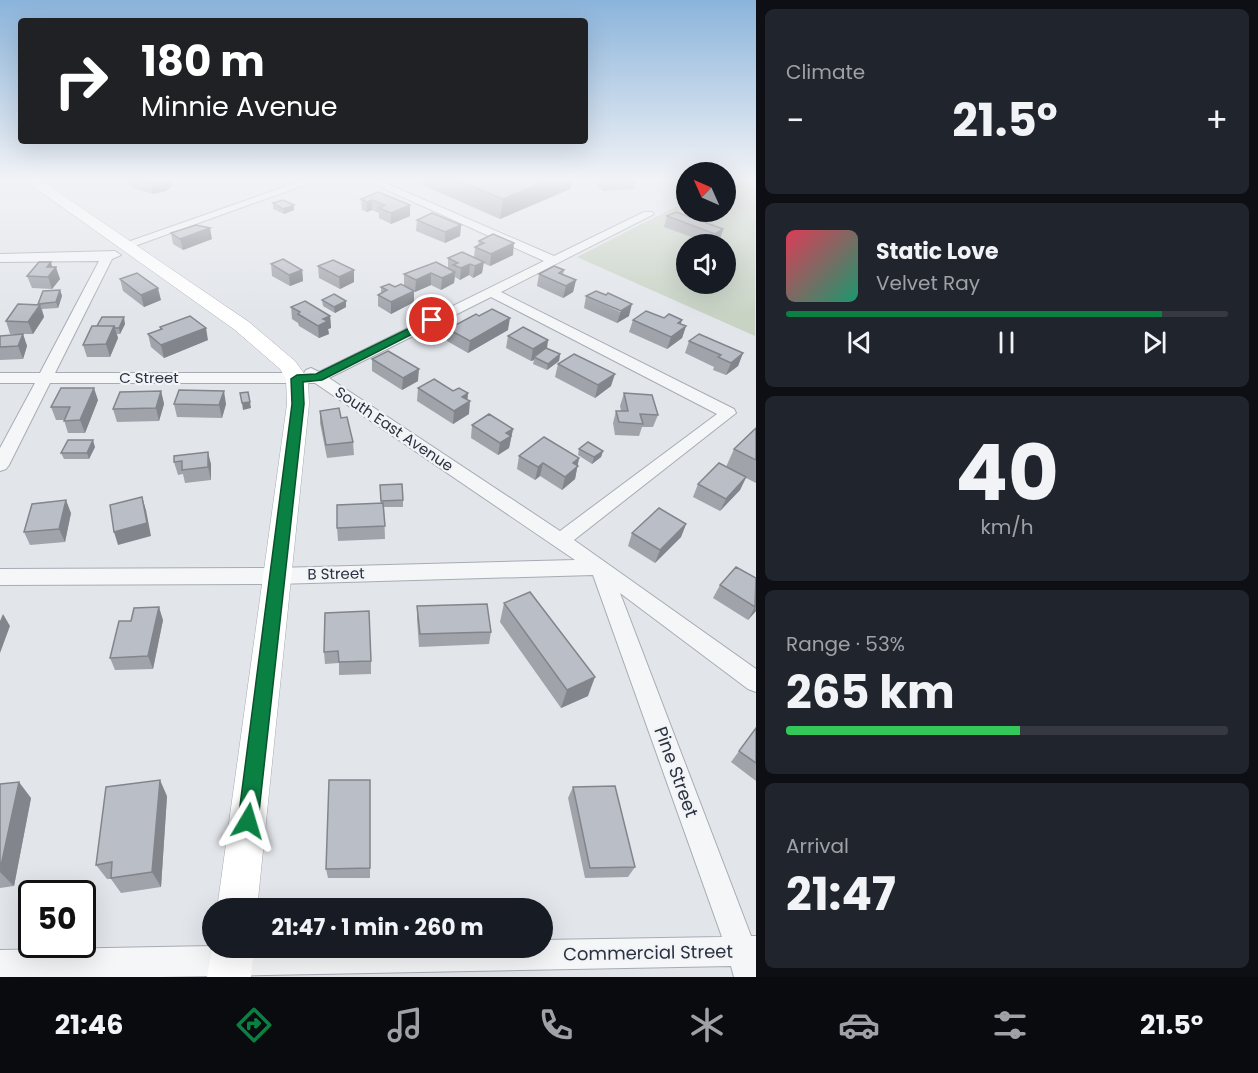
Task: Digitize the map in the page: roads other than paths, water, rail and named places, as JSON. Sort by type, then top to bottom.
[{"type":"main road","points":[[96,225],[242,326],[308,378],[298,404],[238,898]]},
{"type":"street","points":[[0,258],[107,257],[190,225]]},
{"type":"street","points":[[472,225],[553,260]]},
{"type":"street","points":[[308,378],[626,225]]},
{"type":"street","points":[[0,465],[107,257]]},
{"type":"street","points":[[489,291],[728,413],[561,540]]},
{"type":"street","name":"C Street","points":[[0,378],[308,378]]},
{"type":"street","name":"South East Avenue","points":[[308,378],[561,540],[756,682]]},
{"type":"street","name":"B Street","points":[[0,577],[276,576],[600,567]]},
{"type":"street","name":"Pine Street","points":[[600,567],[749,959]]},
{"type":"street","name":"Commercial Street","points":[[0,966],[231,962],[749,959]]}]
